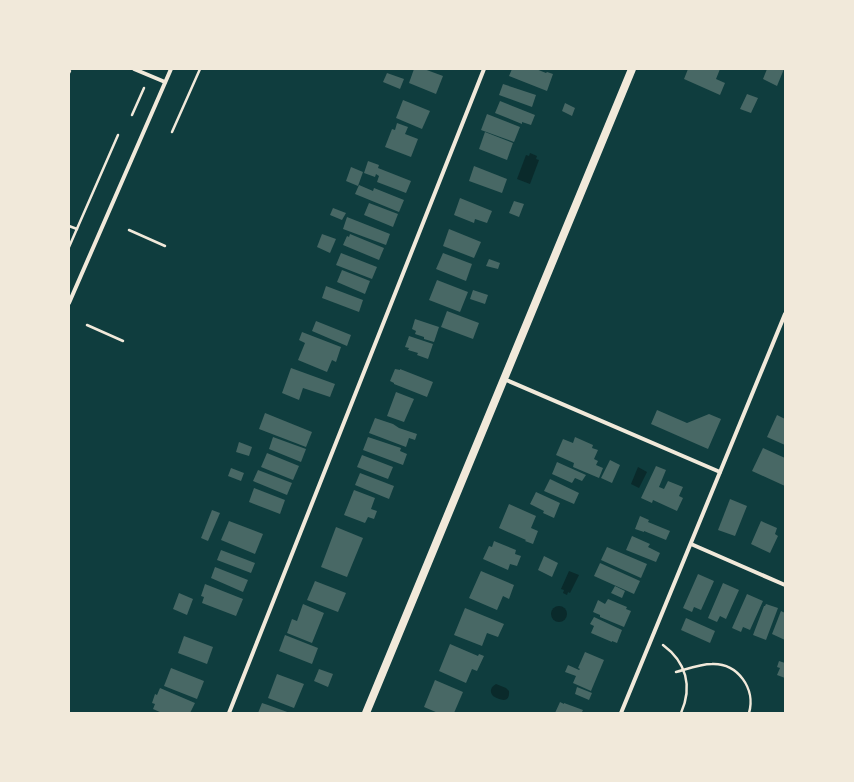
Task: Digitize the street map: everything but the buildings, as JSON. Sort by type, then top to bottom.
[{"type":"main road","points":[[366,713],[632,69]]},
{"type":"street","points":[[134,69],[165,82]]},
{"type":"street","points":[[69,302],[171,69]]},
{"type":"street","points":[[229,713],[484,69]]},
{"type":"street","points":[[621,713],[785,314]]},
{"type":"street","points":[[504,379],[720,472]]},
{"type":"street","points":[[691,544],[785,585]]},
{"type":"path","points":[[172,132],[200,69]]},
{"type":"path","points":[[132,114],[144,88]]},
{"type":"path","points":[[69,247],[118,135]]},
{"type":"path","points":[[69,226],[77,229]]},
{"type":"path","points":[[129,230],[165,246]]},
{"type":"path","points":[[87,325],[123,341]]},
{"type":"path","points":[[663,645],[676,656],[686,674],[686,697],[685,706],[682,713]]},
{"type":"path","points":[[676,672],[702,665],[713,664],[723,665],[730,668],[744,680],[748,689],[751,697],[749,713]]},
{"type":"water","points":[[530,153],[537,156],[536,159],[539,160],[530,184],[517,179],[526,155],[529,156]]},
{"type":"water","points":[[638,467],[647,472],[639,488],[631,484]]},
{"type":"water","points":[[569,571],[579,575],[570,593],[568,592],[567,595],[563,593],[564,590],[561,589]]},
{"type":"water","points":[[556,606],[562,606],[567,611],[565,620],[562,622],[556,622],[551,617],[551,611]]},
{"type":"water","points":[[496,684],[506,688],[509,691],[508,698],[504,700],[493,696],[491,689]]}]
